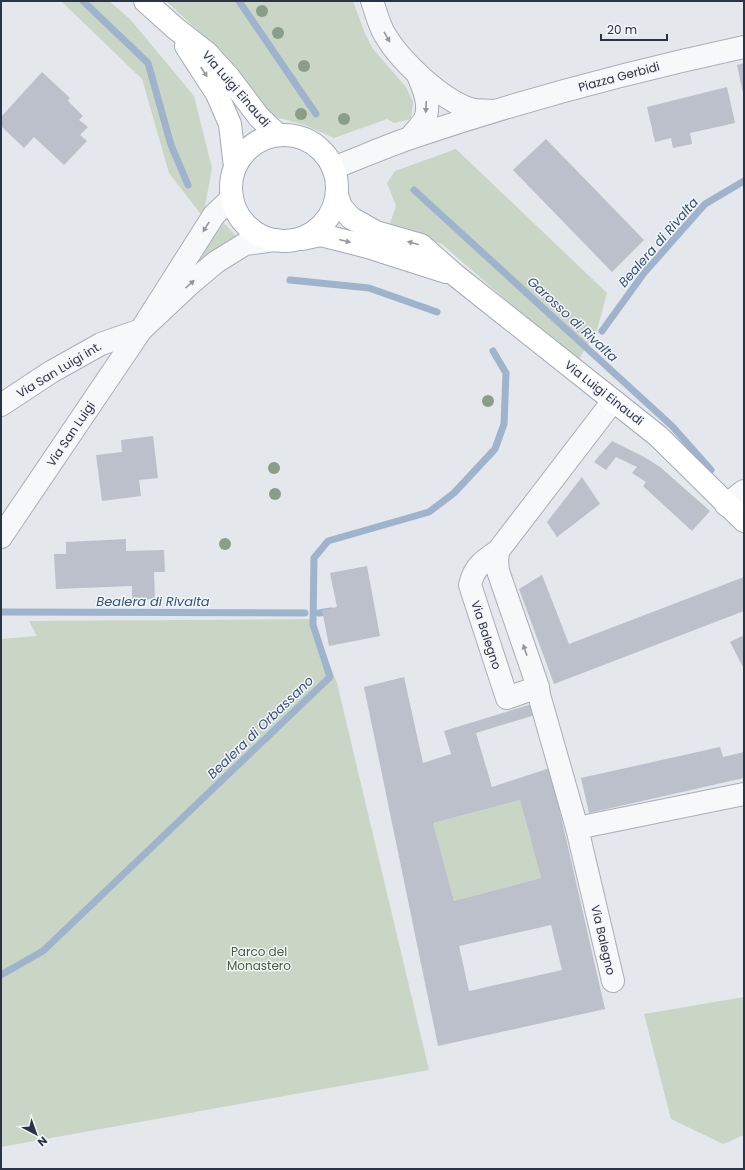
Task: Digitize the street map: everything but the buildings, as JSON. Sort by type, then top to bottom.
[{"type":"main road","name":"Via Luigi Einaudi","points":[[145,1],[175,28],[207,53],[228,76],[258,117],[278,135]]},
{"type":"main road","name":"Via Luigi Einaudi","points":[[175,28],[217,94],[230,124],[235,167]]},
{"type":"main road","points":[[278,135],[295,136],[311,142],[324,153],[333,168],[337,181],[337,194],[332,211],[322,225],[309,235],[284,240],[259,235],[246,226],[237,213],[232,198],[231,182],[235,167],[245,152],[260,141],[278,135]]},
{"type":"main road","name":"Via Luigi Einaudi","points":[[337,194],[341,207],[351,218],[376,232],[421,245],[455,275],[658,436],[726,505],[744,521]]},
{"type":"main road","name":"Via Luigi Einaudi","points":[[284,240],[321,235],[368,247],[455,275]]},
{"type":"street","name":"Piazza Gerbidi","points":[[372,1],[385,34],[398,54],[418,75],[454,102],[472,110],[496,111]]},
{"type":"street","name":"Piazza Gerbidi","points":[[333,168],[411,137],[496,111],[667,64],[744,47]]},
{"type":"street","points":[[411,137],[424,119],[427,108],[426,95],[418,75]]},
{"type":"street","name":"Via San Luigi","points":[[1,537],[141,330],[214,215],[232,198]]},
{"type":"street","name":"Via San Luigi","points":[[141,330],[191,283],[219,260],[245,244],[284,240]]},
{"type":"street","name":"Via San Luigi int.","points":[[1,405],[51,372],[101,344],[141,330]]},
{"type":"street","name":"Via Balegno","points":[[538,687],[507,698],[470,585],[475,571],[482,561],[498,551],[612,401]]},
{"type":"street","points":[[726,505],[744,491]]},
{"type":"street","name":"Via Balegno","points":[[498,551],[496,561],[498,571],[538,687],[577,828],[613,980]]},
{"type":"street","points":[[577,828],[744,794]]},
{"type":"green space","points":[[61,1],[109,1],[130,19],[194,96],[212,168],[203,217],[169,173],[142,79]]},
{"type":"green space","points":[[166,1],[353,1],[364,31],[373,49],[406,87],[413,102],[411,119],[394,123],[387,119],[334,138],[305,125],[272,116],[223,54]]},
{"type":"green space","points":[[456,149],[607,293],[597,330],[577,362],[442,244],[389,226],[396,206],[387,183],[395,171]]},
{"type":"green space","points":[[222,221],[240,240],[176,293]]},
{"type":"green space","name":"Parco del Monastero","points":[[311,619],[337,683],[429,1070],[1,1147],[1,639],[37,636],[29,621]]},
{"type":"green space","points":[[520,800],[541,878],[454,901],[433,823]]},
{"type":"green space","points":[[744,997],[744,1135],[723,1144],[671,1119],[644,1014]]},
{"type":"waterway","name":"Bealera di Orbassano","points":[[83,1],[148,63],[171,145],[188,185]]},
{"type":"waterway","name":"Garosso di Rivalta","points":[[239,1],[316,114]]},
{"type":"waterway","name":"Bealera di Rivalta","points":[[602,331],[644,273],[705,204],[744,181]]},
{"type":"waterway","name":"Garosso di Rivalta","points":[[414,190],[672,426],[711,470]]},
{"type":"waterway","name":"Bealera di Orbassano","points":[[290,280],[369,288],[437,312]]},
{"type":"waterway","name":"Bealera di Orbassano","points":[[1,975],[43,951],[330,677],[313,625],[314,558],[328,541],[429,512],[454,493],[495,449],[504,424],[506,373],[493,351]]},
{"type":"waterway","name":"Bealera di Rivalta","points":[[319,613],[331,611]]},
{"type":"waterway","name":"Bealera di Rivalta","points":[[1,612],[305,613]]}]
